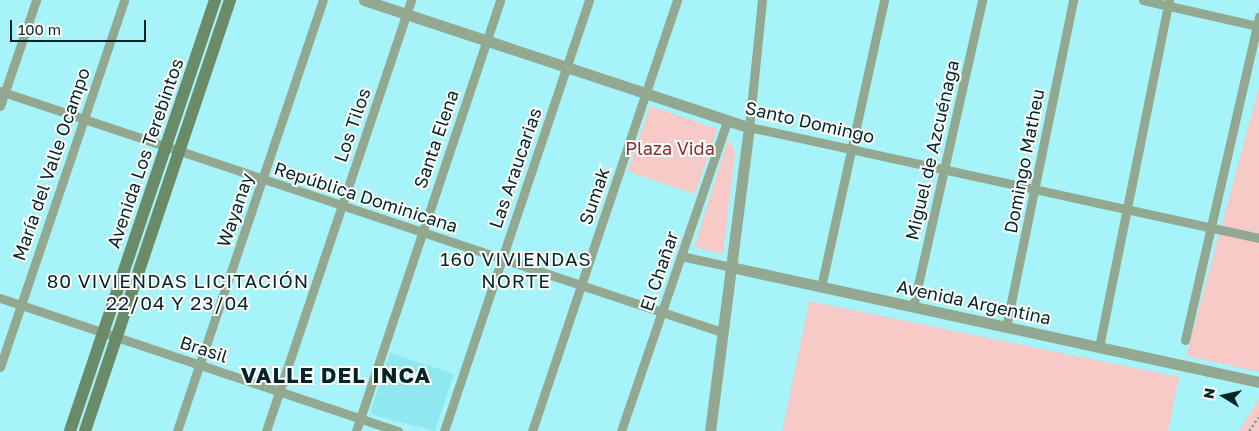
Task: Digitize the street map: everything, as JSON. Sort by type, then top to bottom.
[{"type":"main road","name":"Avenida Los Terebintos","points":[[70,431],[215,0]]},
{"type":"main road","name":"Avenida Los Terebintos","points":[[85,431],[230,0]]},
{"type":"street","points":[[0,106],[2,91],[36,0]]},
{"type":"street","name":"María del Valle Ocampo","points":[[0,367],[124,0]]},
{"type":"street","name":"Wayanay","points":[[177,431],[324,0]]},
{"type":"street","name":"Santo Domingo","points":[[364,0],[645,95],[748,127],[943,171],[1259,238]]},
{"type":"street","name":"Los Tilos","points":[[266,431],[411,0]]},
{"type":"street","name":"Santa Elena","points":[[356,431],[500,0]]},
{"type":"street","name":"Las Araucarias","points":[[444,431],[589,0]]},
{"type":"street","name":"Sumak","points":[[532,431],[678,0]]},
{"type":"street","points":[[710,431],[762,0]]},
{"type":"street","points":[[821,286],[884,0]]},
{"type":"street","name":"Miguel de Azcuénaga","points":[[913,307],[982,0]]},
{"type":"street","name":"Domingo Matheu","points":[[1006,327],[1036,191],[1073,0]]},
{"type":"street","points":[[1143,0],[1168,3],[1257,26]]},
{"type":"street","points":[[1099,347],[1168,3]]},
{"type":"street","points":[[1185,340],[1213,228],[1259,16]]},
{"type":"street","name":"República Dominicana","points":[[2,91],[662,314],[722,332]]},
{"type":"street","name":"El Chañar","points":[[622,431],[728,121]]},
{"type":"street","name":"Avenida Argentina","points":[[681,256],[1259,382]]},
{"type":"street","name":"Brasil","points":[[0,298],[398,431]]},
{"type":"path","points":[[1250,431],[1259,417]]},
{"type":"shaded area","points":[[390,353],[454,374],[435,431],[373,415],[371,410]]},
{"type":"green space","points":[[1259,86],[1259,372],[1186,356]]},
{"type":"green space","name":"Plaza Vida","points":[[650,106],[717,129],[695,194],[628,171]]},
{"type":"green space","points":[[728,139],[735,150],[723,254],[694,247]]},
{"type":"green space","points":[[809,301],[1179,377],[1168,431],[782,431]]},
{"type":"green space","points":[[1259,398],[1259,431],[1239,431]]},
{"type":"district","name":"160 VIVIENDAS NORTE","points":[[516,270]]},
{"type":"district","name":"80 VIVIENDAS LICITACIÓN 22/04 Y 23/04","points":[[178,292]]},
{"type":"district","name":"VALLE DEL INCA","points":[[336,375]]}]
